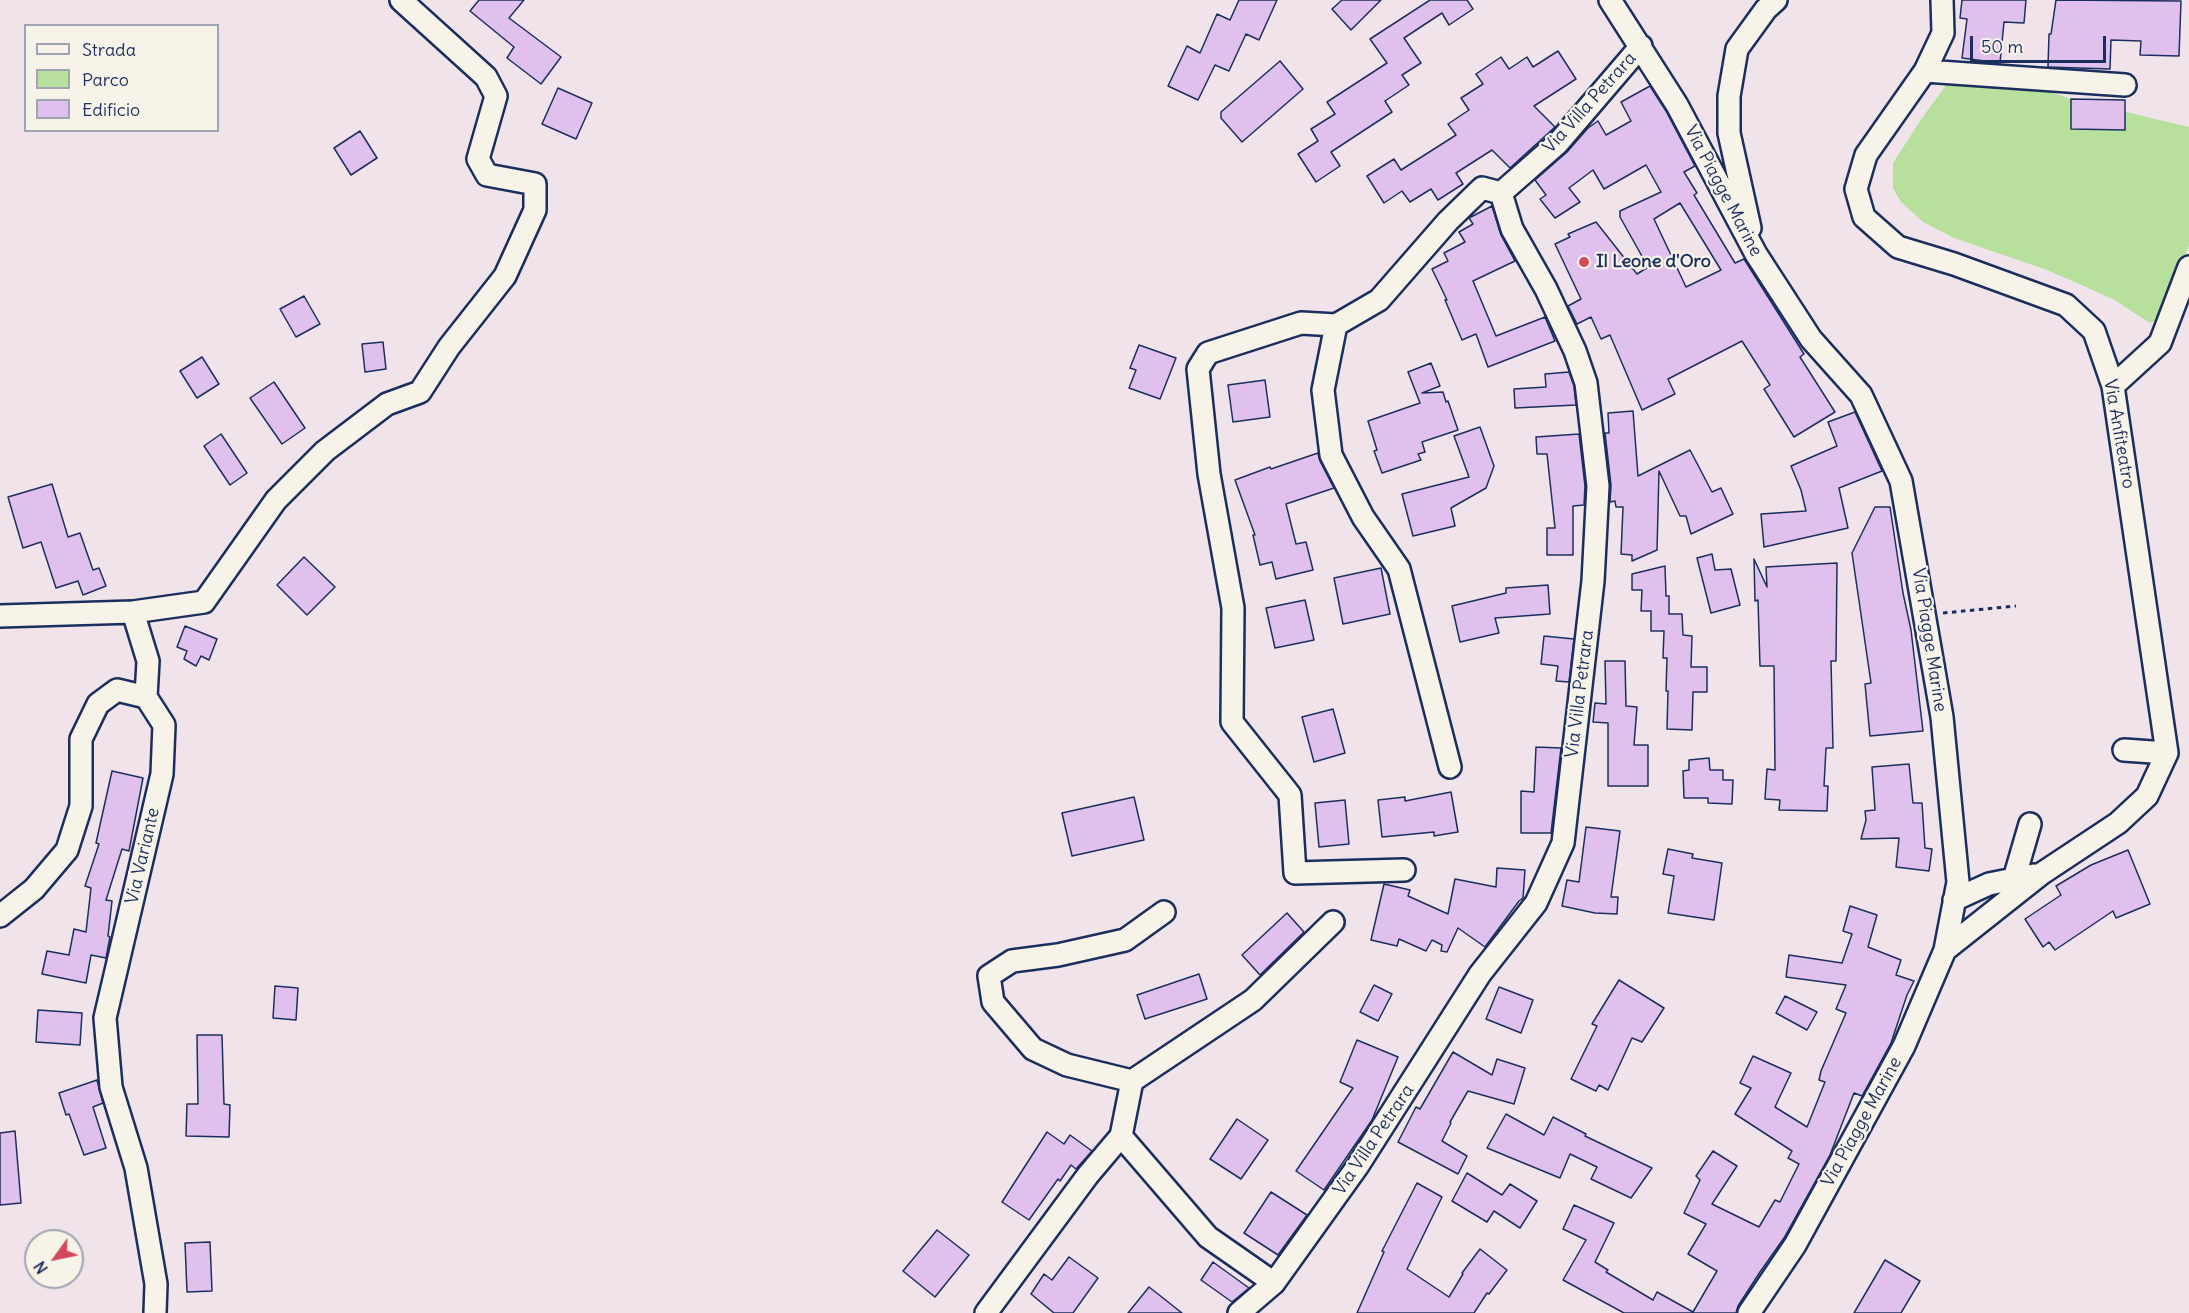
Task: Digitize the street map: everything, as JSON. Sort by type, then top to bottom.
[{"type":"street","points":[[0,616],[133,612],[204,602],[276,500],[325,451],[387,404],[420,392],[449,347],[505,276],[535,210],[535,184],[487,175],[478,159],[496,96],[486,77],[401,0]]},
{"type":"street","name":"Via Piagge Marine","points":[[1610,0],[1677,105],[1756,254],[1811,339],[1861,395],[1901,481],[1943,729],[1958,882],[1945,950],[1904,1046],[1795,1245],[1749,1313]]},
{"type":"street","points":[[1756,254],[1729,133],[1729,96],[1737,49],[1766,9],[1776,0]]},
{"type":"street","name":"Via Anfiteatro","points":[[1942,0],[1943,33],[1924,71],[1866,155],[1856,189],[1864,217],[1898,246],[2066,305],[2087,337],[2113,386],[2167,753]]},
{"type":"street","name":"Via Villa Petrara","points":[[1239,1313],[1274,1283],[1357,1167],[1480,974],[1536,903],[1563,843],[1593,581],[1598,486],[1586,383],[1575,351],[1546,289],[1512,229],[1501,193],[1558,143],[1641,46]]},
{"type":"street","points":[[1924,71],[2125,85]]},
{"type":"street","points":[[1404,870],[1295,873],[1290,795],[1232,722],[1233,608],[1209,474],[1198,369],[1208,353],[1301,323],[1336,325],[1379,300],[1448,221],[1482,188],[1501,193]]},
{"type":"street","points":[[2113,386],[2160,343],[2189,267]]},
{"type":"street","points":[[1336,325],[1323,390],[1331,455],[1363,517],[1399,569],[1450,767]]},
{"type":"street","points":[[0,916],[34,889],[67,850],[81,806],[81,739],[98,704],[117,690],[146,698],[148,661],[133,612]]},
{"type":"street","name":"Via Variante","points":[[146,698],[164,725],[162,774],[105,1018],[111,1087],[136,1168],[156,1284],[155,1313]]},
{"type":"street","points":[[1945,950],[2040,874],[2118,823],[2147,796],[2167,753],[2124,750]]},
{"type":"street","points":[[2014,879],[2030,824]]},
{"type":"street","points":[[1954,900],[1989,884],[2040,874]]},
{"type":"street","points":[[1132,1081],[1067,1065],[1034,1049],[993,1002],[989,976],[1012,961],[1058,955],[1125,940],[1164,912]]},
{"type":"street","points":[[986,1313],[1088,1176],[1121,1136],[1132,1081],[1253,1000],[1333,922]]},
{"type":"street","points":[[1121,1136],[1208,1238],[1274,1283]]},
{"type":"path","points":[[1925,614],[2016,606]]},
{"type":"green space","points":[[1949,81],[2032,86],[2071,99],[2189,127],[2189,245],[2162,317],[2150,323],[2113,299],[2047,270],[1954,238],[1923,222],[1901,202],[1893,188],[1893,163]]},
{"type":"building","points":[[479,0],[524,0],[509,18],[561,57],[541,84],[507,58],[514,47],[470,11]]},
{"type":"building","points":[[1239,0],[1277,0],[1259,40],[1246,34],[1229,71],[1215,65],[1198,100],[1168,86],[1187,46],[1200,53],[1217,14],[1230,20]]},
{"type":"building","points":[[1342,0],[1381,0],[1351,30],[1332,9]]},
{"type":"building","points":[[1430,0],[1467,0],[1473,9],[1449,25],[1442,13],[1404,38],[1421,63],[1402,75],[1409,85],[1385,101],[1392,112],[1331,152],[1340,166],[1316,182],[1298,154],[1318,141],[1311,129],[1335,114],[1327,102],[1387,63],[1370,39]]},
{"type":"building","points":[[1962,0],[2026,0],[2024,23],[2004,22],[2000,63],[1962,58],[1967,19],[1960,18]]},
{"type":"building","points":[[2056,0],[2181,1],[2179,56],[2140,55],[2141,41],[2111,40],[2110,69],[2048,67],[2049,34],[2051,34]]},
{"type":"building","points":[[1558,51],[1576,79],[1534,106],[1555,127],[1510,168],[1492,150],[1456,173],[1463,184],[1438,200],[1431,189],[1410,202],[1402,191],[1384,203],[1367,176],[1394,159],[1401,170],[1456,135],[1448,124],[1469,110],[1461,98],[1483,84],[1476,74],[1501,57],[1509,69],[1527,57],[1533,67]]},
{"type":"building","points":[[1280,61],[1303,89],[1242,142],[1221,118],[1221,112]]},
{"type":"building","points":[[1650,86],[1695,166],[1684,172],[1697,193],[1694,195],[1735,263],[1744,259],[1804,354],[1800,357],[1835,412],[1794,437],[1764,389],[1770,385],[1742,341],[1668,379],[1675,394],[1642,410],[1610,335],[1601,339],[1591,317],[1577,324],[1568,306],[1581,299],[1555,244],[1570,237],[1568,234],[1596,222],[1637,274],[1648,267],[1620,217],[1620,211],[1661,192],[1646,165],[1604,189],[1593,170],[1569,188],[1580,202],[1555,218],[1540,199],[1546,195],[1535,180],[1598,121],[1606,135],[1631,121],[1621,102]],"holes":[[[1680,203],[1721,270],[1686,287],[1654,219]]]},
{"type":"building","points":[[558,88],[592,103],[576,139],[542,124]]},
{"type":"building","points":[[2071,99],[2125,100],[2125,130],[2071,129]]},
{"type":"building","points":[[360,131],[377,158],[351,175],[334,148]]},
{"type":"building","points":[[1492,206],[1501,235],[1515,261],[1473,281],[1496,336],[1545,317],[1555,341],[1488,367],[1476,334],[1462,340],[1432,269],[1448,261],[1444,253],[1465,242],[1459,232],[1473,224],[1469,218]]},
{"type":"building","points":[[304,296],[320,324],[296,337],[280,309]]},
{"type":"building","points":[[383,342],[386,369],[365,372],[362,344]]},
{"type":"building","points":[[1139,345],[1176,358],[1160,399],[1129,388],[1136,370],[1130,368]]},
{"type":"building","points":[[202,357],[219,384],[197,398],[180,371]]},
{"type":"building","points":[[1431,363],[1440,386],[1422,393],[1443,392],[1458,430],[1422,442],[1425,452],[1418,454],[1421,460],[1382,473],[1374,451],[1377,450],[1368,421],[1420,403],[1408,372]]},
{"type":"building","points":[[1569,372],[1574,386],[1576,405],[1515,408],[1514,389],[1546,387],[1545,374]]},
{"type":"building","points":[[1265,380],[1270,417],[1233,422],[1228,385]]},
{"type":"building","points":[[274,382],[305,428],[282,444],[250,398]]},
{"type":"building","points":[[1633,411],[1638,476],[1690,450],[1712,492],[1721,488],[1733,514],[1691,534],[1686,516],[1680,516],[1659,471],[1657,550],[1632,561],[1632,555],[1621,554],[1623,507],[1616,507],[1615,501],[1610,502],[1611,485],[1605,433],[1609,433],[1608,413]]},
{"type":"building","points":[[1855,412],[1882,471],[1839,488],[1848,528],[1764,547],[1761,514],[1806,511],[1801,490],[1791,466],[1837,446],[1828,422]]},
{"type":"building","points":[[1480,427],[1494,466],[1486,488],[1451,508],[1455,526],[1413,536],[1402,494],[1469,477],[1454,436]]},
{"type":"building","points":[[221,434],[247,473],[230,485],[204,446]]},
{"type":"building","points":[[1579,434],[1585,486],[1584,505],[1573,506],[1573,555],[1547,555],[1547,528],[1555,528],[1547,454],[1537,454],[1536,437]]},
{"type":"building","points":[[1318,453],[1334,488],[1286,504],[1296,544],[1306,542],[1313,570],[1276,579],[1272,562],[1260,565],[1253,535],[1255,535],[1235,480]]},
{"type":"building","points":[[52,484],[68,537],[80,533],[93,570],[99,568],[106,586],[83,595],[78,581],[56,588],[41,542],[23,548],[8,497]]},
{"type":"building","points":[[1875,507],[1890,507],[1911,630],[1923,731],[1870,736],[1865,684],[1871,683],[1852,553]]},
{"type":"building","points":[[1712,554],[1715,570],[1731,569],[1740,605],[1711,613],[1697,558]]},
{"type":"building","points":[[304,557],[335,587],[307,615],[277,585]]},
{"type":"building","points":[[1754,559],[1767,587],[1766,567],[1837,563],[1836,661],[1831,661],[1833,748],[1826,748],[1824,786],[1828,786],[1827,811],[1779,810],[1780,800],[1765,799],[1767,769],[1775,770],[1774,666],[1760,666]]},
{"type":"building","points":[[1665,566],[1669,614],[1682,614],[1683,635],[1692,636],[1691,667],[1707,667],[1707,692],[1693,692],[1692,730],[1667,729],[1667,658],[1663,658],[1664,631],[1651,631],[1651,611],[1641,611],[1642,590],[1632,590],[1632,574]]},
{"type":"building","points":[[1381,568],[1390,614],[1343,624],[1334,578]]},
{"type":"building","points":[[1548,585],[1550,614],[1495,618],[1499,633],[1460,642],[1452,606],[1506,593],[1506,588]]},
{"type":"building","points":[[1305,600],[1314,640],[1275,648],[1266,608]]},
{"type":"building","points":[[185,626],[217,639],[209,660],[201,656],[196,666],[184,659],[187,651],[177,647]]},
{"type":"building","points":[[1544,636],[1574,639],[1569,682],[1556,681],[1558,666],[1541,664]]},
{"type":"building","points":[[1605,661],[1625,661],[1626,706],[1637,707],[1634,745],[1648,745],[1648,786],[1608,786],[1608,723],[1593,722],[1595,703],[1606,704]]},
{"type":"building","points":[[1333,709],[1345,753],[1314,762],[1302,717]]},
{"type":"building","points":[[1536,747],[1561,748],[1551,833],[1521,833],[1521,791],[1534,792]]},
{"type":"building","points":[[1709,758],[1710,770],[1723,770],[1723,780],[1733,780],[1732,804],[1708,803],[1708,798],[1684,798],[1683,771],[1689,770],[1689,760]]},
{"type":"building","points":[[1909,764],[1913,803],[1922,803],[1925,848],[1932,849],[1929,871],[1896,867],[1899,838],[1861,839],[1866,820],[1865,811],[1875,810],[1872,767]]},
{"type":"building","points":[[112,771],[143,778],[129,851],[122,849],[106,900],[112,901],[106,958],[91,955],[86,983],[42,974],[47,951],[69,955],[74,929],[86,932],[91,888],[85,886],[99,844],[96,843]]},
{"type":"building","points":[[1451,792],[1458,832],[1434,836],[1434,832],[1382,837],[1378,800],[1405,797],[1405,801]]},
{"type":"building","points":[[1134,797],[1144,840],[1072,856],[1062,813]]},
{"type":"building","points":[[1345,800],[1349,844],[1319,847],[1315,803]]},
{"type":"building","points":[[1586,827],[1620,831],[1611,897],[1618,897],[1617,914],[1595,913],[1562,906],[1567,880],[1579,882]]},
{"type":"building","points":[[1668,849],[1693,854],[1692,858],[1722,863],[1714,920],[1668,913],[1674,876],[1663,874]]},
{"type":"building","points":[[2128,850],[2150,904],[2116,918],[2113,911],[2055,950],[2049,942],[2043,947],[2025,919],[2061,895],[2056,886],[2091,865]]},
{"type":"building","points":[[1497,868],[1525,870],[1523,898],[1485,947],[1458,928],[1447,952],[1441,951],[1442,945],[1432,940],[1426,951],[1399,939],[1397,946],[1371,940],[1384,884],[1410,890],[1408,896],[1448,914],[1455,879],[1496,887]]},
{"type":"building","points":[[1850,906],[1877,915],[1868,947],[1901,960],[1896,975],[1914,981],[1891,1043],[1862,1096],[1854,1093],[1830,1155],[1784,1238],[1738,1306],[1736,1313],[1624,1313],[1563,1280],[1586,1240],[1563,1229],[1574,1205],[1614,1223],[1595,1262],[1608,1270],[1606,1272],[1653,1300],[1657,1292],[1693,1312],[1717,1271],[1688,1254],[1706,1224],[1684,1213],[1700,1180],[1696,1176],[1713,1151],[1737,1166],[1712,1204],[1759,1227],[1775,1200],[1780,1202],[1799,1164],[1788,1158],[1792,1151],[1735,1114],[1751,1088],[1740,1083],[1753,1056],[1791,1073],[1775,1107],[1807,1127],[1825,1082],[1819,1080],[1821,1071],[1846,1013],[1836,1009],[1846,985],[1786,977],[1789,955],[1842,963],[1852,934],[1843,931]]},
{"type":"building","points":[[1287,913],[1304,932],[1260,975],[1242,955]]},
{"type":"building","points":[[1199,974],[1207,999],[1145,1019],[1137,995]]},
{"type":"building","points":[[1619,980],[1664,1008],[1642,1042],[1632,1038],[1608,1090],[1599,1085],[1596,1091],[1571,1079],[1597,1026],[1592,1024]]},
{"type":"building","points":[[1374,985],[1392,994],[1378,1021],[1360,1012]]},
{"type":"building","points":[[275,986],[298,988],[296,1020],[273,1018]]},
{"type":"building","points":[[1499,987],[1533,1000],[1521,1033],[1486,1019]]},
{"type":"building","points":[[1785,996],[1817,1012],[1807,1030],[1776,1013]]},
{"type":"building","points":[[38,1010],[82,1013],[80,1045],[36,1042]]},
{"type":"building","points":[[197,1035],[222,1035],[224,1104],[230,1105],[229,1137],[186,1136],[187,1104],[198,1104]]},
{"type":"building","points":[[1357,1040],[1398,1057],[1372,1120],[1324,1190],[1296,1171],[1353,1088],[1340,1082]]},
{"type":"building","points":[[1453,1052],[1492,1075],[1497,1059],[1525,1068],[1514,1104],[1468,1091],[1442,1141],[1467,1156],[1458,1174],[1398,1142],[1416,1107],[1420,1109]]},
{"type":"building","points":[[97,1080],[103,1103],[93,1107],[106,1148],[84,1155],[59,1093]]},
{"type":"building","points":[[1506,1114],[1544,1135],[1553,1117],[1586,1134],[1585,1136],[1652,1168],[1631,1198],[1591,1179],[1597,1167],[1570,1154],[1560,1178],[1487,1148]]},
{"type":"building","points":[[1237,1119],[1268,1140],[1241,1179],[1210,1159]]},
{"type":"building","points":[[15,1131],[21,1203],[0,1205],[0,1133]]},
{"type":"building","points":[[1047,1132],[1064,1144],[1070,1135],[1092,1151],[1076,1169],[1071,1165],[1060,1181],[1058,1179],[1029,1220],[1002,1202]]},
{"type":"building","points":[[1467,1173],[1502,1195],[1510,1184],[1537,1201],[1520,1228],[1494,1211],[1487,1222],[1452,1201]]},
{"type":"building","points":[[1417,1183],[1442,1197],[1407,1269],[1449,1297],[1462,1273],[1480,1249],[1507,1270],[1489,1294],[1487,1293],[1474,1313],[1357,1313],[1384,1252],[1382,1251]]},
{"type":"building","points":[[1271,1192],[1307,1215],[1278,1255],[1244,1233]]},
{"type":"building","points":[[937,1230],[969,1255],[935,1297],[903,1271]]},
{"type":"building","points":[[210,1242],[212,1291],[187,1292],[185,1243]]},
{"type":"building","points":[[1069,1257],[1098,1278],[1073,1313],[1054,1313],[1031,1294],[1044,1274],[1052,1280]]},
{"type":"building","points":[[1885,1260],[1920,1281],[1901,1313],[1854,1313]]},
{"type":"building","points":[[1213,1262],[1249,1288],[1232,1302],[1201,1280]]},
{"type":"building","points":[[1149,1287],[1158,1294],[1182,1313],[1128,1313]]},
{"type":"place","name":"Il Leone d'Oro","points":[[1584,262]]}]
